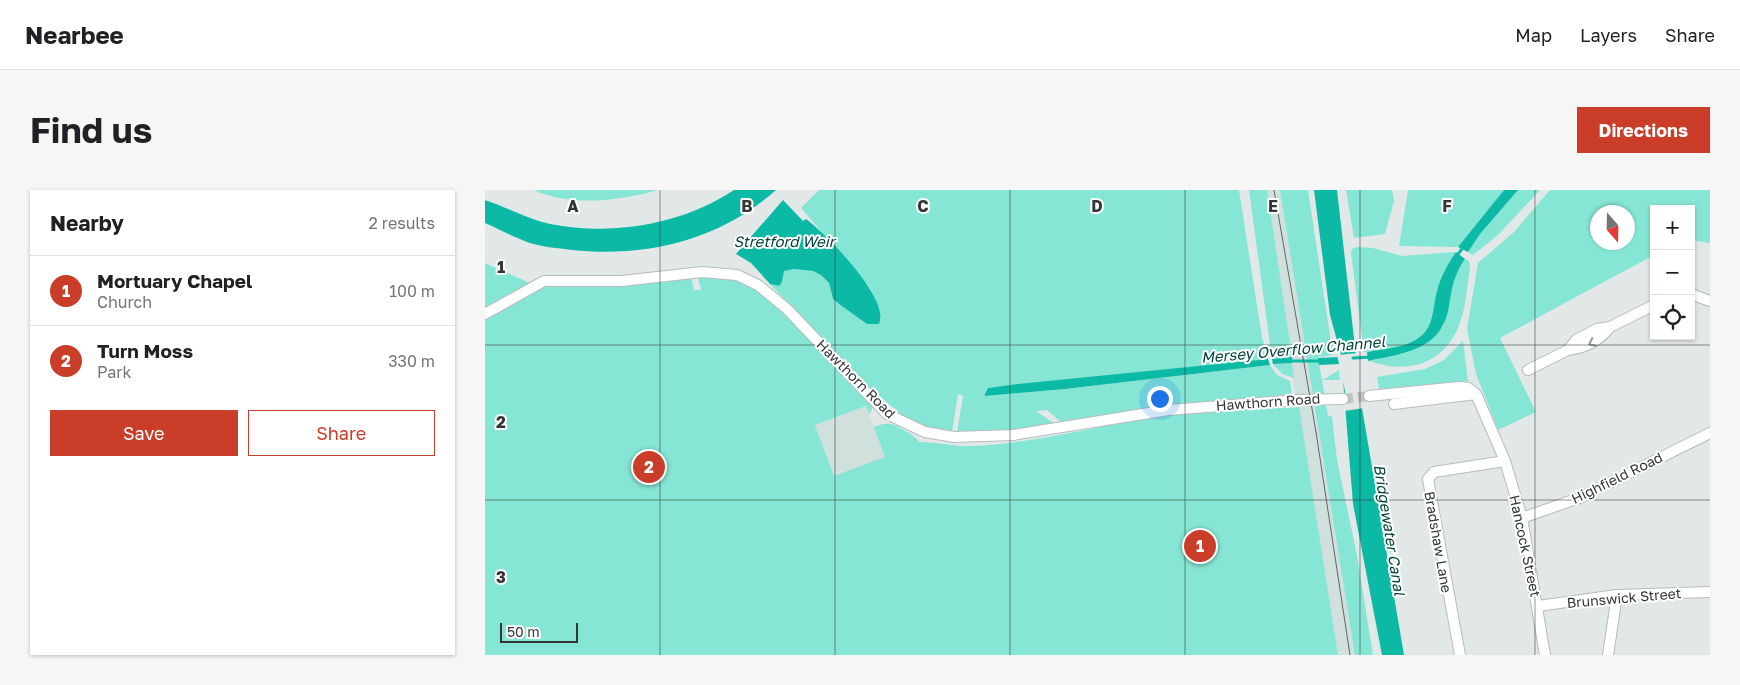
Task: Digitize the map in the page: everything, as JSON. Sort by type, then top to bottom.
[{"type":"street","name":"Hawthorn Road","points":[[485,314],[544,281],[622,281],[702,272],[737,275],[758,285],[787,309],[887,414],[925,432],[954,437],[1013,435],[1187,408],[1289,400],[1343,399]]},
{"type":"street","points":[[1693,295],[1710,302]]},
{"type":"street","points":[[1528,370],[1568,350],[1576,340],[1597,329],[1610,327],[1650,307]]},
{"type":"street","points":[[1369,396],[1472,391]]},
{"type":"street","points":[[1394,404],[1472,391]]},
{"type":"street","name":"Hancock Street","points":[[1472,391],[1505,461],[1522,518],[1545,655]]},
{"type":"street","name":"Highfield Road","points":[[1522,518],[1579,498],[1710,433]]},
{"type":"street","name":"Bradshaw Lane","points":[[1460,655],[1428,479],[1434,472],[1505,461]]},
{"type":"street","name":"Brunswick Street","points":[[1538,606],[1617,595],[1710,592]]},
{"type":"street","points":[[1608,655],[1617,595]]},
{"type":"shaded area","points":[[534,190],[658,190],[628,197],[579,200],[563,199]]},
{"type":"shaded area","points":[[819,190],[1239,190],[1262,337],[1268,359],[988,388],[985,396],[1065,389],[1270,365],[1277,375],[1290,381],[1292,394],[1154,407],[1062,423],[1047,410],[1036,411],[1055,424],[1006,430],[957,432],[963,396],[958,394],[952,433],[925,427],[903,416],[863,382],[770,284],[779,286],[782,282],[784,271],[794,269],[813,271],[821,275],[829,283],[833,299],[839,304],[867,324],[879,324],[881,320],[870,288],[801,208]]},
{"type":"shaded area","points":[[1249,190],[1267,190],[1292,357],[1272,359]]},
{"type":"shaded area","points":[[1262,190],[1294,190],[1318,358],[1366,655],[1338,655]]},
{"type":"shaded area","points":[[1280,190],[1308,190],[1333,355],[1318,357],[1328,416],[1332,416],[1337,460],[1357,555],[1373,655],[1355,655]]},
{"type":"shaded area","points":[[1346,190],[1392,190],[1394,201],[1385,234],[1354,238]]},
{"type":"shaded area","points":[[1408,190],[1504,190],[1458,247],[1399,246]]},
{"type":"shaded area","points":[[1518,190],[1540,190],[1498,235],[1473,255],[1468,252],[1480,234]]},
{"type":"shaded area","points":[[1550,190],[1710,190],[1710,243],[1695,241],[1695,205],[1650,205],[1650,257],[1500,338],[1536,412],[1498,430],[1476,374],[1467,329],[1478,263],[1514,232]]},
{"type":"shaded area","points":[[1357,247],[1373,248],[1402,256],[1456,252],[1439,286],[1432,322],[1428,330],[1421,336],[1393,348],[1364,352],[1351,253],[1352,249]]},
{"type":"shaded area","points":[[1465,259],[1469,261],[1470,269],[1464,310],[1453,337],[1445,348],[1435,357],[1411,366],[1398,367],[1369,361],[1409,352],[1443,327],[1457,270]]},
{"type":"shaded area","points":[[485,263],[530,283],[527,287],[539,291],[546,284],[691,277],[694,290],[701,290],[698,278],[729,277],[748,284],[786,313],[872,403],[872,409],[869,414],[874,427],[884,424],[893,425],[911,434],[919,442],[965,446],[997,444],[1170,415],[1299,407],[1338,655],[485,655]],"holes":[[[866,406],[885,457],[834,476],[815,425]]]},
{"type":"shaded area","points":[[1463,341],[1468,381],[1379,389],[1377,377],[1425,369],[1444,360]]},
{"type":"shaded area","points":[[1292,363],[1294,378],[1282,374],[1273,364]]},
{"type":"shaded area","points":[[1339,370],[1340,380],[1323,380]]},
{"type":"shaded area","points":[[866,406],[885,457],[834,477],[815,425]]},
{"type":"water","points":[[734,190],[776,190],[731,222],[681,242],[654,248],[600,252],[549,247],[527,242],[485,223],[485,200],[550,224],[597,229],[645,225],[692,212]]},
{"type":"water","points":[[1314,190],[1337,190],[1362,408],[1404,655],[1382,655],[1353,504],[1341,355],[1330,315]]},
{"type":"water","points":[[1504,190],[1518,190],[1480,234],[1468,252],[1458,247]]},
{"type":"water","name":"Stretford Weir","points":[[783,200],[803,221],[806,219],[827,238],[854,267],[875,299],[880,313],[879,324],[867,324],[839,304],[833,299],[829,283],[821,275],[813,271],[794,269],[784,271],[782,282],[779,286],[770,284],[751,263],[736,254]]},
{"type":"water","points":[[1456,252],[1465,259],[1452,287],[1445,321],[1439,332],[1430,341],[1408,352],[1368,361],[1367,352],[1393,348],[1411,342],[1423,335],[1432,318],[1440,280]]},
{"type":"water","points":[[1292,357],[1292,363],[1273,364],[1272,359]]},
{"type":"water","points":[[1339,357],[1341,364],[1319,365],[1318,358]]},
{"type":"water","points":[[1268,359],[1270,365],[1065,389],[985,396],[988,388],[1018,384]]},
{"type":"pier","points":[[1358,353],[1364,408],[1344,411],[1345,391],[1337,355]]},
{"type":"waterway","name":"Mersey Overflow Channel","points":[[1456,257],[1464,246]]},
{"type":"waterway","name":"Mersey Overflow Channel","points":[[1353,358],[1372,357]]},
{"type":"waterway","name":"Mersey Overflow Channel","points":[[1288,361],[1322,361]]},
{"type":"tunnel","points":[[1343,399],[1369,396]]},
{"type":"tram line","points":[[1274,190],[1316,432],[1350,655]]},
{"type":"place","name":"Turn Moss","points":[[649,467]]},
{"type":"place","name":"Mortuary Chapel","points":[[1200,546]]},
{"type":"water label","name":"Bridgewater Canal","points":[[1389,530]]}]
